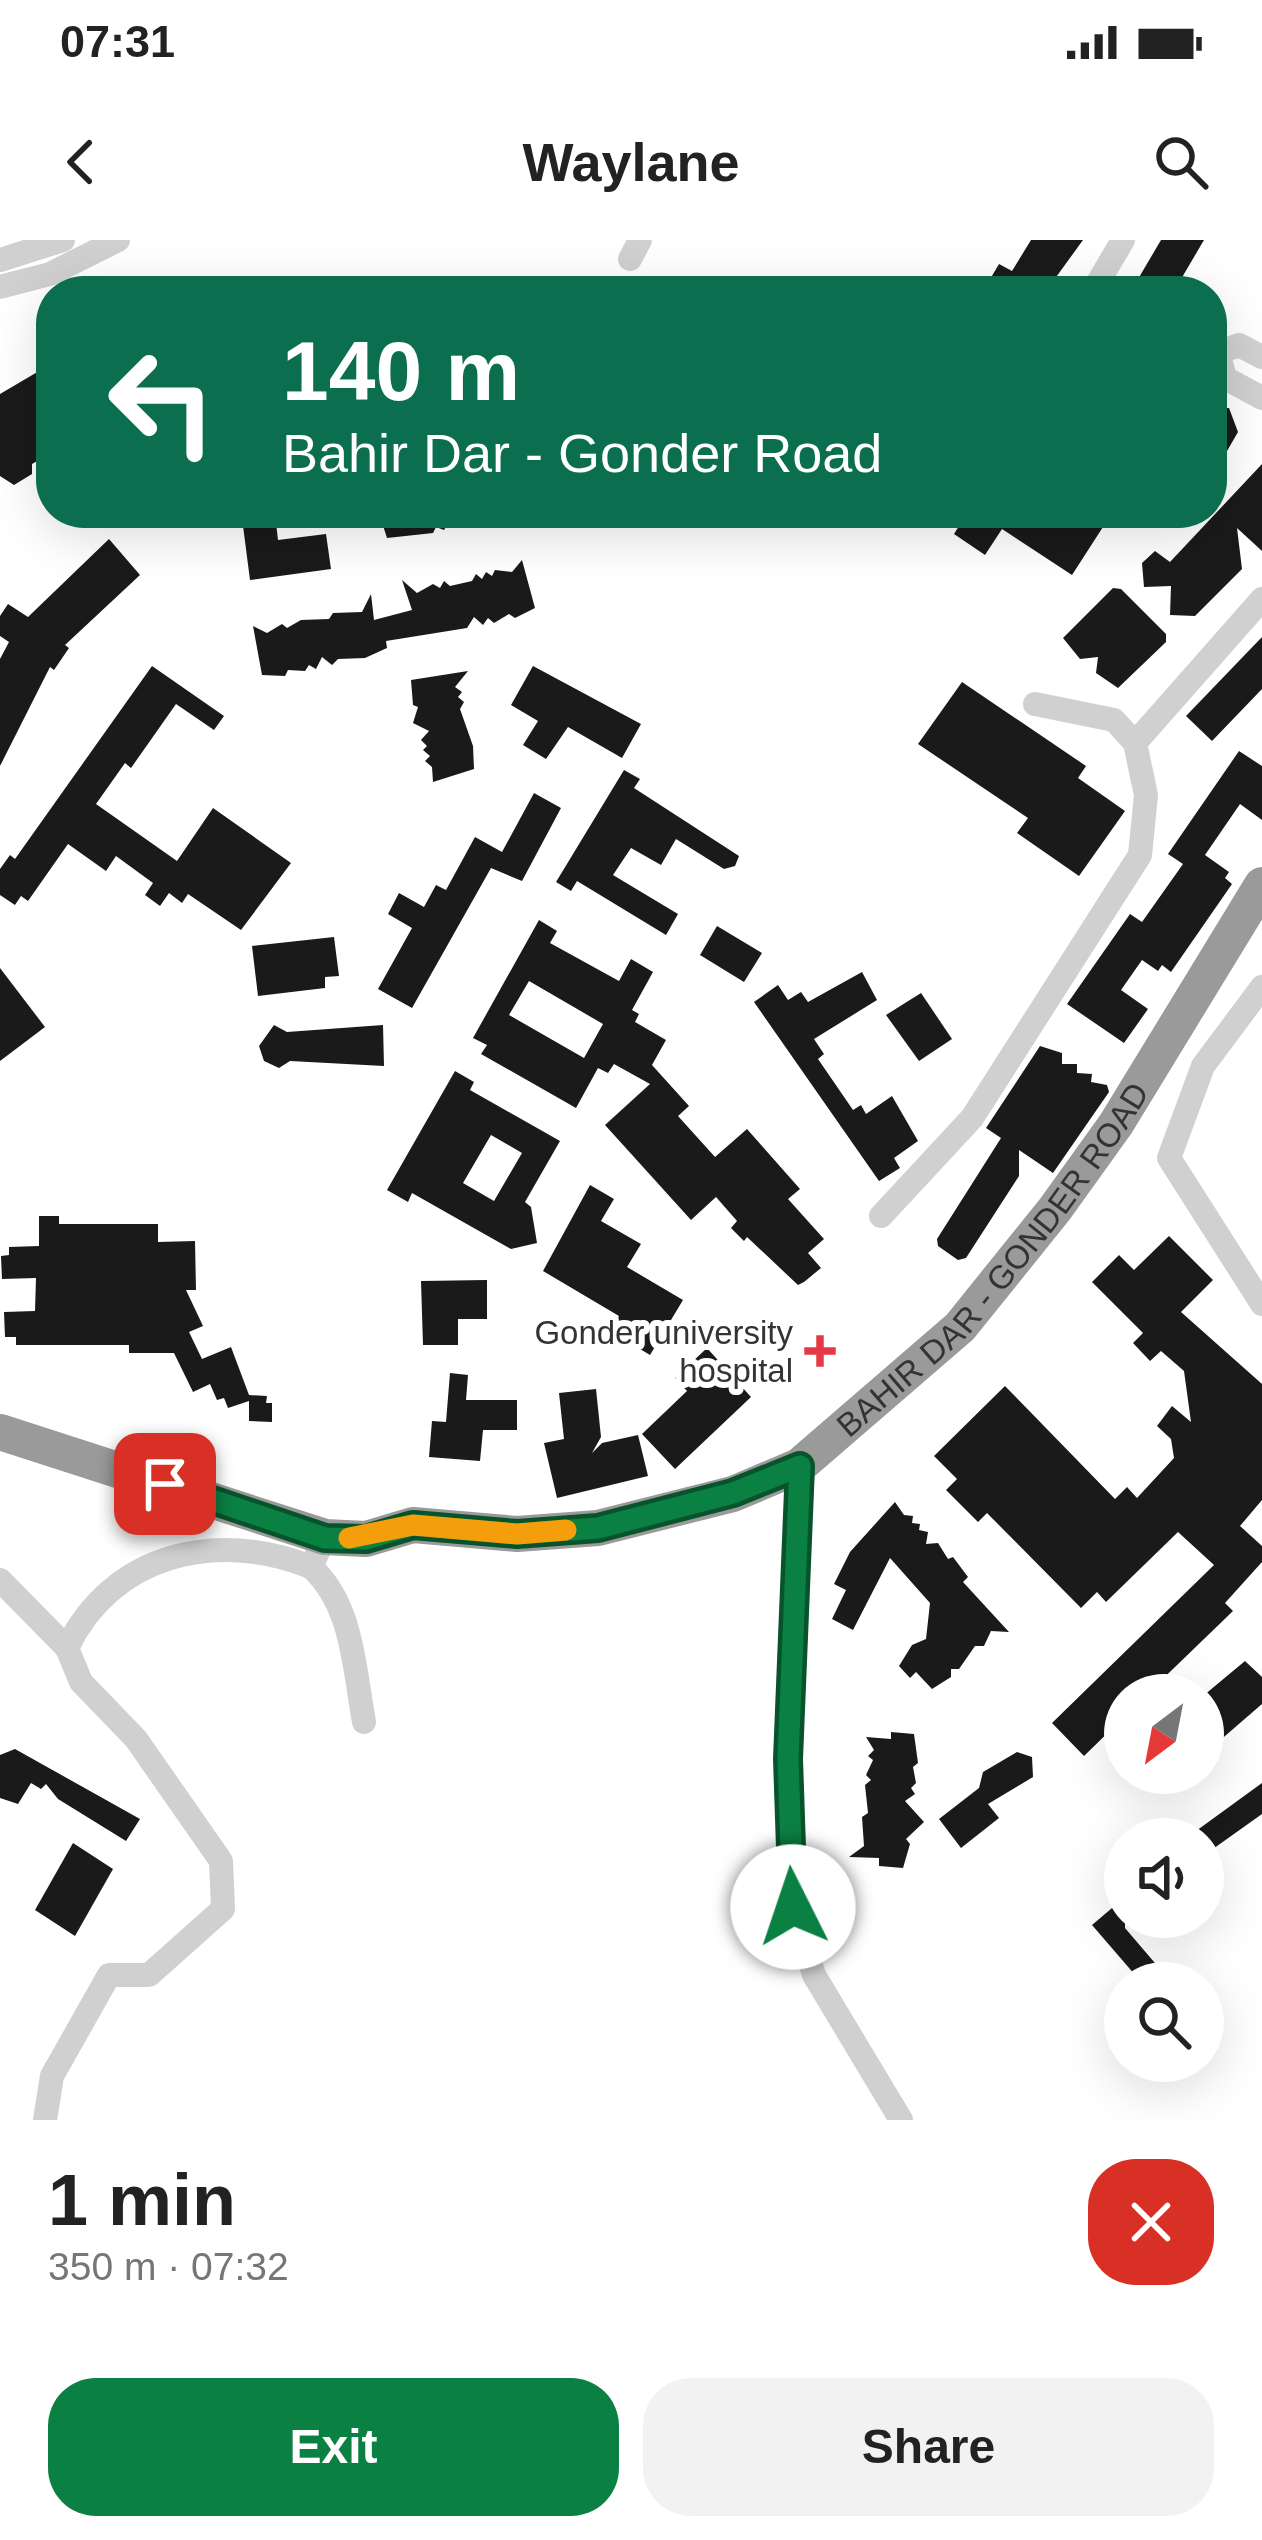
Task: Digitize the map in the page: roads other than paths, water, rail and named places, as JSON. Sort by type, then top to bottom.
[{"type":"highway","name":"BAHIR DAR - GONDER ROAD","points":[[0,1432],[318,1552],[413,1525],[517,1534],[598,1528],[733,1493],[800,1466],[960,1327],[1055,1209],[1117,1124],[1262,886]]},
{"type":"street","points":[[0,260],[63,240]]},
{"type":"street","points":[[42,276],[118,240]]},
{"type":"street","points":[[1102,276],[1123,240]]},
{"type":"street","points":[[0,287],[36,278]]},
{"type":"street","points":[[1227,350],[1239,345],[1262,357]]},
{"type":"street","points":[[1227,379],[1262,398]]},
{"type":"street","points":[[1135,742],[1262,599]]},
{"type":"street","points":[[881,1216],[972,1118],[1140,855],[1148,823],[1135,742],[1114,720],[1035,704]]},
{"type":"street","points":[[1262,987],[1203,1066],[1168,1159],[1262,1304]]},
{"type":"street","points":[[800,1466],[788,1759],[793,1907],[814,1975],[901,2120]]},
{"type":"street","points":[[67,1648],[85,1610],[108,1589],[187,1551],[318,1552],[346,1625],[364,1722]]},
{"type":"street","points":[[0,1580],[67,1648],[81,1682],[136,1739],[221,1861],[223,1909],[149,1975],[109,1975],[52,2076],[45,2120]]},
{"type":"place","name":"Gonder university hospital","points":[[820,1351]]}]
